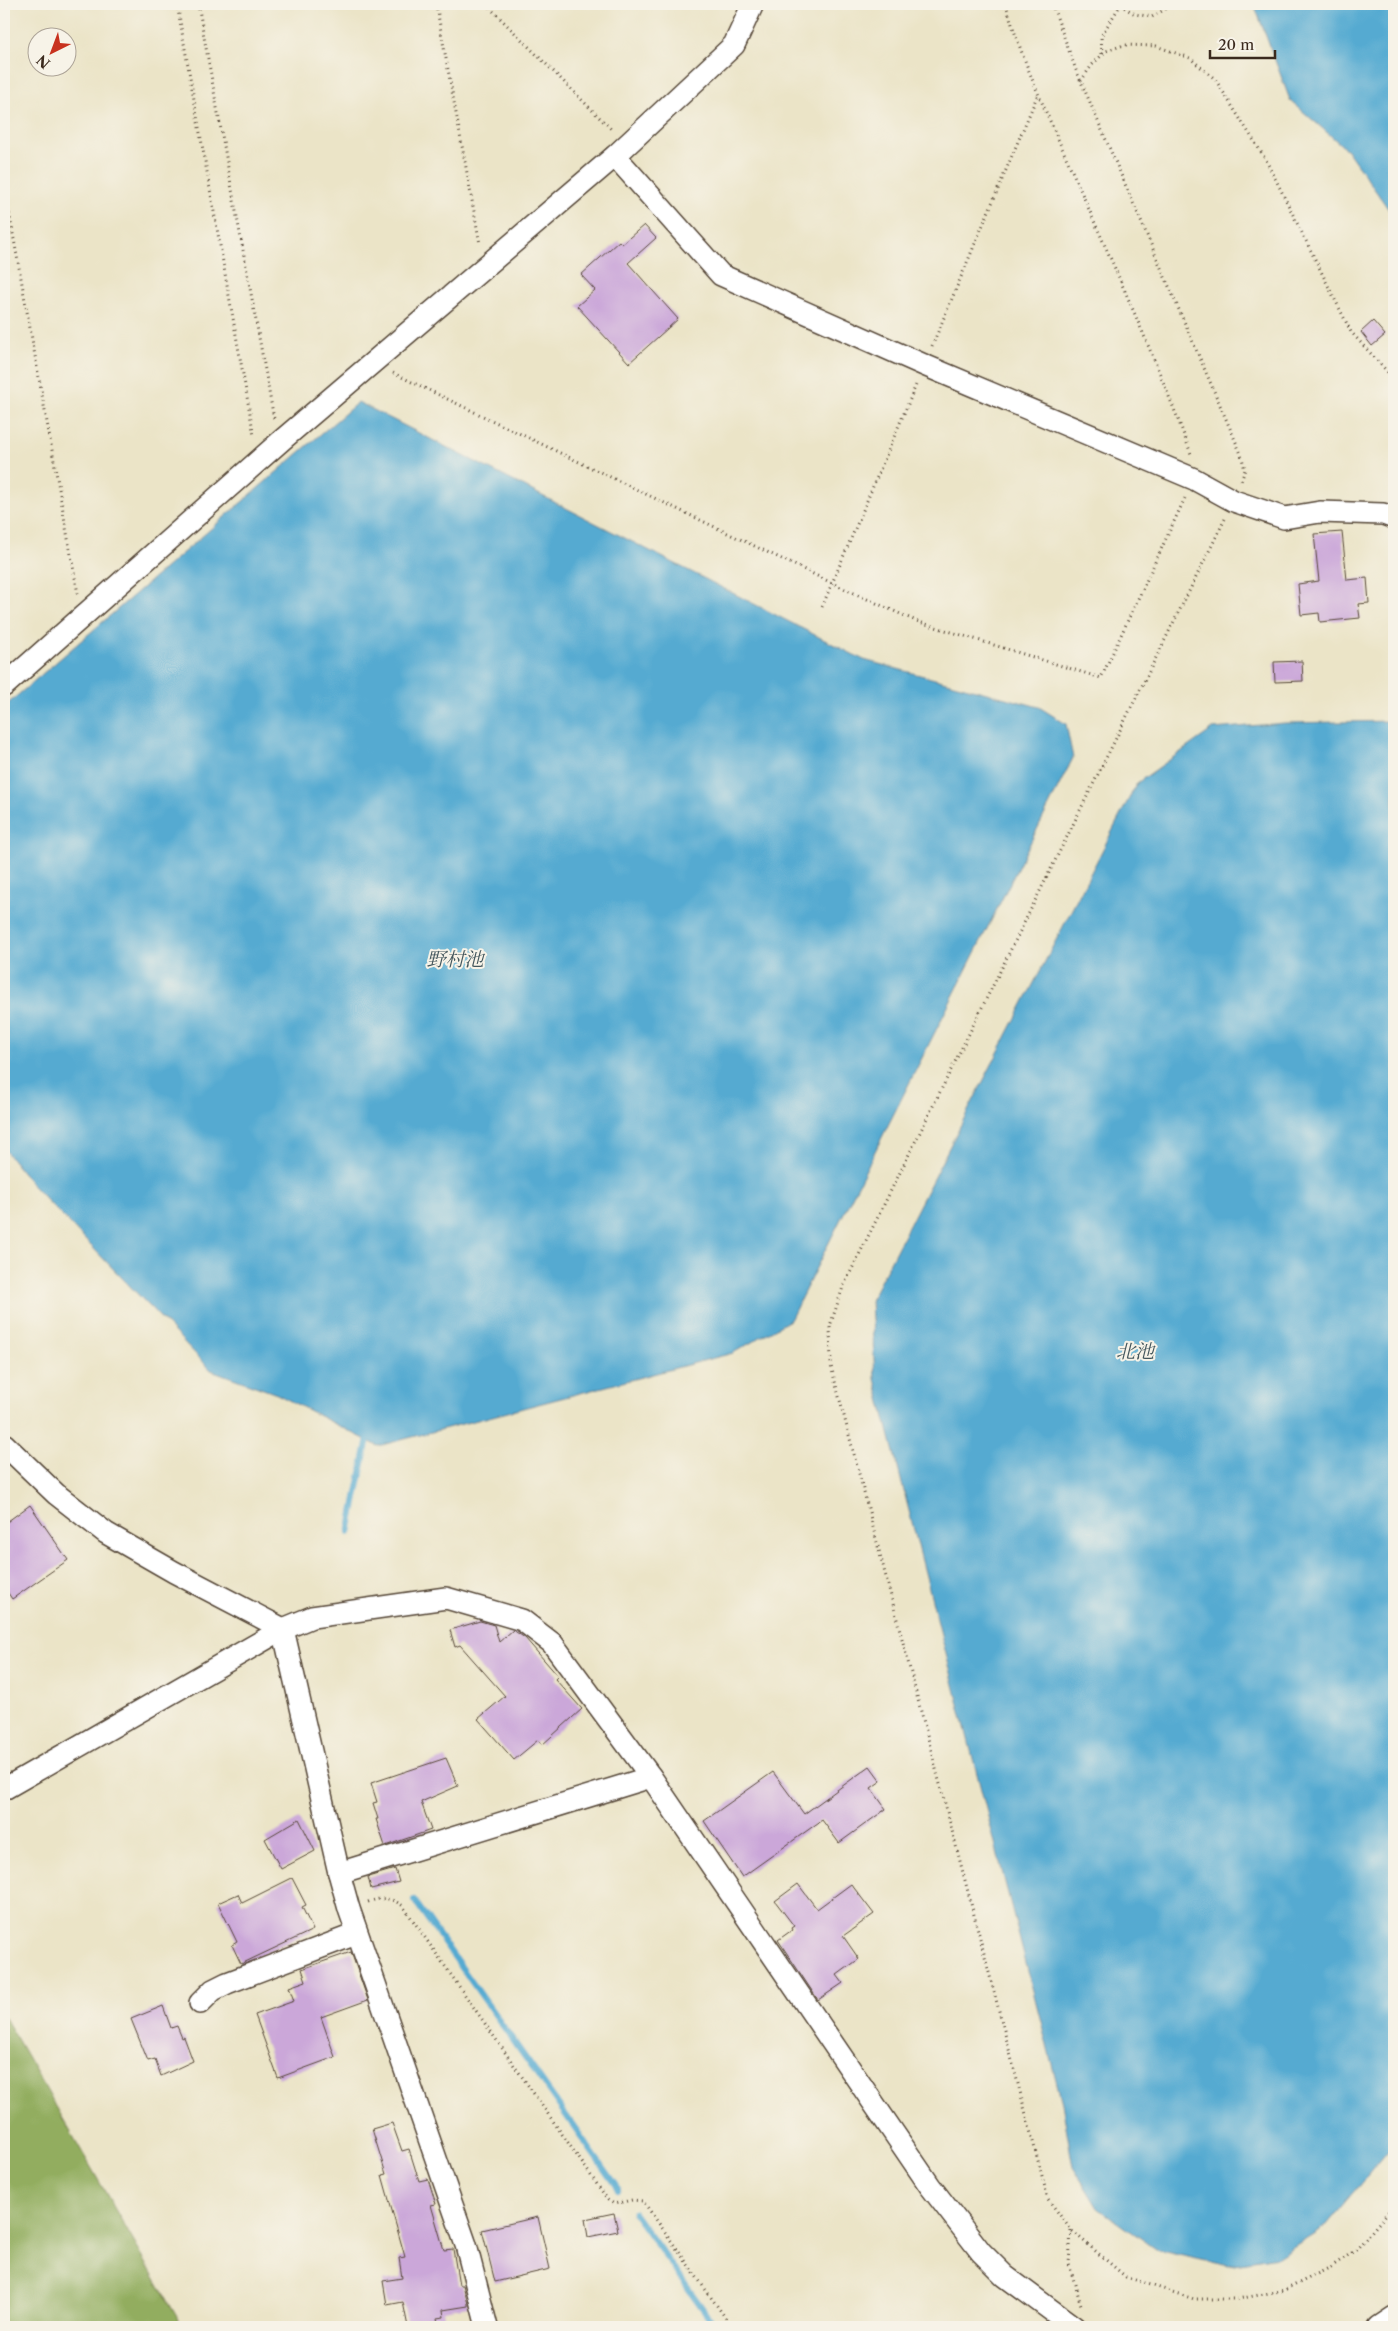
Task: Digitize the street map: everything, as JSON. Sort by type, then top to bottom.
[{"type":"street","points":[[4,686],[262,457],[621,150],[734,45],[753,4]]},
{"type":"street","points":[[621,150],[721,275],[924,365],[1194,479],[1234,501],[1284,518],[1320,512],[1383,514],[1394,518]]},
{"type":"street","points":[[4,1444],[56,1494],[106,1533],[182,1576],[283,1629],[339,1873],[356,1934],[466,2245],[487,2327]]},
{"type":"street","points":[[4,1789],[283,1629],[312,1617],[446,1598],[522,1620],[552,1643],[651,1776],[724,1888],[930,2186],[981,2252],[1005,2276],[1078,2319]]},
{"type":"street","points":[[339,1873],[490,1828],[651,1776]]},
{"type":"street","points":[[200,2003],[213,1990],[227,1983],[356,1934]]},
{"type":"street","points":[[1379,2327],[1394,2317]]},
{"type":"path","points":[[177,4],[256,446],[262,457]]},
{"type":"path","points":[[198,4],[277,432],[282,440]]},
{"type":"path","points":[[436,4],[484,266]]},
{"type":"path","points":[[486,4],[621,150]]},
{"type":"path","points":[[374,361],[386,369],[475,412],[834,584],[916,621],[1101,678],[1194,479],[1194,463],[1176,412],[1038,94],[1016,39],[1006,4]]},
{"type":"path","points":[[1052,4],[1081,81],[1241,454],[1245,470],[1234,501],[843,1288],[830,1326],[831,1366],[1048,2199],[1071,2230],[1126,2277],[1194,2299],[1238,2298],[1285,2290],[1331,2267],[1356,2250],[1394,2205]]},
{"type":"path","points":[[1102,55],[1101,36],[1120,4],[1135,14],[1152,17],[1174,4]]},
{"type":"path","points":[[1081,81],[1106,51],[1124,45],[1156,46],[1190,58],[1215,79],[1266,160],[1351,332],[1394,379]]},
{"type":"path","points":[[4,184],[76,587],[84,614]]},
{"type":"path","points":[[349,1909],[382,1897],[392,1898],[403,1906],[608,2200],[614,2204],[632,2200],[643,2202],[732,2327]]},
{"type":"path","points":[[1071,2230],[1068,2264],[1078,2319]]},
{"type":"green space","points":[[4,2016],[177,2317],[180,2327],[4,2327]]},
{"type":"water","points":[[1254,4],[1394,4],[1394,217],[1347,150],[1290,100]]},
{"type":"water","name":"野村池","points":[[358,402],[864,660],[1039,707],[1066,724],[1073,758],[790,1320],[733,1353],[378,1446],[277,1394],[211,1370],[36,1189],[4,1149],[4,707]]},
{"type":"water","name":"北池","points":[[1394,721],[1394,2144],[1324,2227],[1277,2257],[1229,2265],[1156,2249],[1098,2208],[1073,2167],[1062,2103],[875,1379],[871,1299],[1137,783],[1213,729],[1285,723]]},
{"type":"building","points":[[644,225],[656,238],[628,263],[678,319],[629,363],[577,306],[595,290],[581,275],[619,241],[622,244]]},
{"type":"building","points":[[1373,321],[1385,335],[1372,346],[1361,332]]},
{"type":"building","points":[[1342,532],[1347,580],[1367,578],[1369,603],[1358,604],[1360,618],[1320,622],[1319,613],[1301,615],[1298,584],[1319,581],[1314,534]]},
{"type":"building","points":[[1302,661],[1303,681],[1275,682],[1274,662]]},
{"type":"building","points":[[30,1505],[68,1560],[12,1599],[4,1587],[4,1524]]},
{"type":"building","points":[[480,1621],[494,1625],[499,1642],[513,1630],[525,1638],[558,1676],[555,1679],[582,1709],[542,1745],[538,1740],[514,1760],[478,1719],[505,1696],[460,1645],[455,1647],[450,1630]]},
{"type":"building","points":[[446,1758],[458,1786],[421,1802],[431,1830],[385,1846],[376,1819],[378,1819],[373,1803],[377,1802],[371,1783]]},
{"type":"building","points":[[870,1766],[881,1781],[871,1788],[886,1809],[839,1843],[822,1820],[742,1877],[704,1821],[773,1772],[804,1814]]},
{"type":"building","points":[[299,1819],[315,1851],[281,1869],[265,1839]]},
{"type":"building","points":[[395,1869],[399,1882],[371,1889],[368,1877]]},
{"type":"building","points":[[292,1878],[306,1905],[302,1907],[313,1930],[241,1964],[232,1945],[237,1942],[218,1903],[238,1894],[242,1903]]},
{"type":"building","points":[[798,1884],[817,1909],[851,1884],[874,1914],[843,1936],[859,1959],[837,1975],[843,1983],[818,2000],[778,1940],[792,1930],[791,1928],[794,1926],[775,1901]]},
{"type":"building","points":[[351,1952],[368,2000],[321,2017],[335,2057],[278,2078],[255,2015],[294,2001],[289,1987],[306,1981],[302,1969]]},
{"type":"building","points":[[163,2006],[171,2028],[177,2026],[182,2038],[184,2037],[193,2061],[161,2076],[155,2059],[148,2061],[131,2019]]},
{"type":"building","points":[[392,2123],[402,2151],[409,2149],[419,2181],[428,2179],[436,2204],[431,2205],[444,2250],[453,2249],[459,2285],[463,2285],[468,2304],[468,2306],[443,2310],[444,2317],[437,2318],[439,2327],[408,2327],[403,2302],[387,2305],[383,2281],[402,2278],[399,2258],[405,2257],[382,2175],[386,2174],[372,2129]]},
{"type":"building","points":[[614,2213],[618,2231],[588,2237],[585,2219]]},
{"type":"building","points":[[538,2217],[550,2269],[495,2282],[482,2230]]},
{"type":"waterway","points":[[349,1533],[369,1433]]},
{"type":"waterway","points":[[414,1900],[618,2189]]},
{"type":"waterway","points":[[634,2213],[716,2327]]}]
